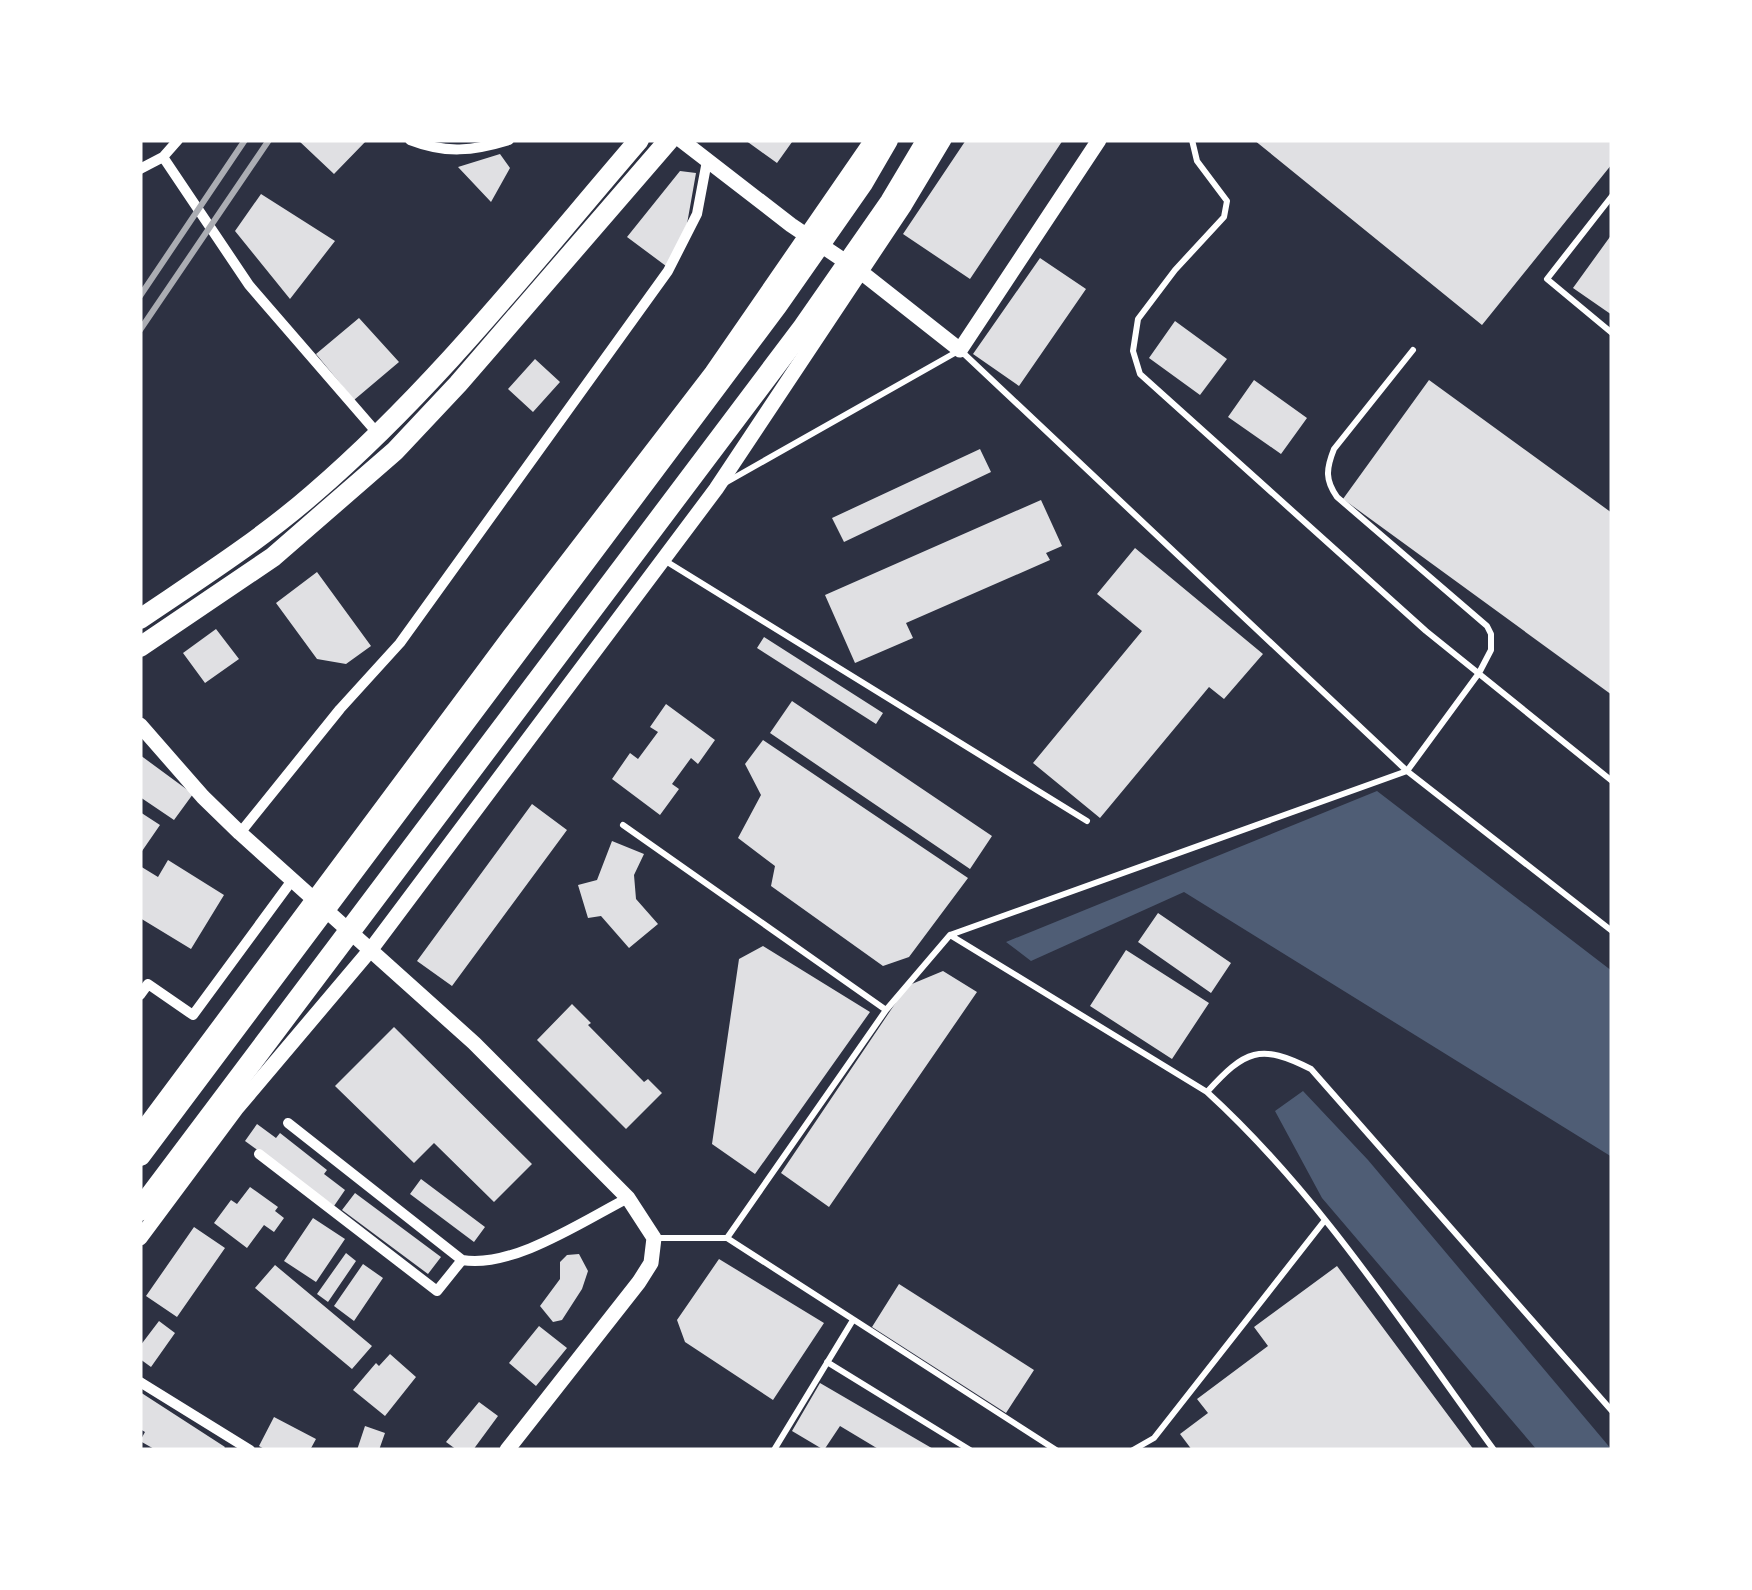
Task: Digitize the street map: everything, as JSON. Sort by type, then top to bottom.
[{"type":"highway","points":[[140,1155],[776,306],[862,183],[887,140]]},
{"type":"highway","points":[[140,1210],[804,327],[891,202],[928,140]]},
{"type":"main road","points":[[140,619],[259,538],[379,434],[442,369],[638,140]]},
{"type":"main road","points":[[140,647],[273,557],[395,451],[669,140]]},
{"type":"street","points":[[140,169],[163,157],[178,140]]},
{"type":"street","points":[[410,140],[437,150],[477,150],[509,140]]},
{"type":"street","points":[[681,140],[960,350],[1099,140]]},
{"type":"street","points":[[140,1132],[510,635],[712,372],[872,140]]},
{"type":"street","points":[[140,1238],[236,1109],[372,948],[716,489],[944,140]]},
{"type":"street","points":[[163,157],[249,284],[379,434]]},
{"type":"street","points":[[240,832],[400,643],[668,272],[697,214],[707,162]]},
{"type":"street","points":[[140,725],[203,798],[474,1043],[628,1198],[654,1238],[650,1263],[639,1282],[507,1450]]},
{"type":"street","points":[[140,996],[148,984],[193,1015],[293,879]]},
{"type":"street","points":[[288,1123],[462,1260],[482,1264],[543,1242],[628,1198]]},
{"type":"street","points":[[259,1154],[437,1291],[462,1260]]},
{"type":"street","points":[[140,1382],[250,1450]]},
{"type":"lane","points":[[1192,140],[1197,161],[1226,201],[1224,217],[1175,270],[1138,319],[1133,351],[1140,374],[1426,631],[1612,781]]},
{"type":"lane","points":[[1612,196],[1547,278],[1612,333]]},
{"type":"lane","points":[[716,489],[960,350],[1407,771],[1612,931]]},
{"type":"lane","points":[[727,1238],[886,1010],[950,935],[1407,771],[1480,673],[1491,650],[1491,634],[1487,626],[1337,498],[1327,482],[1327,465],[1334,449],[1413,350]]},
{"type":"lane","points":[[663,560],[1087,821]]},
{"type":"lane","points":[[623,826],[886,1010]]},
{"type":"lane","points":[[950,935],[1208,1092],[1266,1147],[1325,1220],[1494,1450]]},
{"type":"lane","points":[[1208,1092],[1226,1070],[1250,1055],[1281,1053],[1311,1069],[1612,1412]]},
{"type":"lane","points":[[1133,1450],[1154,1438],[1325,1220]]},
{"type":"lane","points":[[654,1238],[727,1238],[1056,1450]]},
{"type":"lane","points":[[774,1450],[852,1320]]},
{"type":"lane","points":[[827,1362],[970,1450]]},
{"type":"water","points":[[1377,791],[1612,971],[1612,1157],[1184,892],[1031,961],[1006,942]]},
{"type":"water","points":[[1303,1091],[1368,1160],[1612,1450],[1537,1450],[1322,1198],[1275,1111]]},
{"type":"building","points":[[298,140],[367,140],[334,174]]},
{"type":"building","points":[[745,140],[788,140],[792,142],[777,163]]},
{"type":"building","points":[[966,140],[1063,140],[970,279],[903,234]]},
{"type":"building","points":[[1254,140],[1612,140],[1612,164],[1482,325]]},
{"type":"building","points":[[500,154],[510,168],[491,202],[458,167]]},
{"type":"building","points":[[680,171],[696,173],[687,224],[666,266],[627,237]]},
{"type":"building","points":[[261,194],[335,241],[290,299],[235,231]]},
{"type":"building","points":[[1612,234],[1612,315],[1573,288]]},
{"type":"building","points":[[1040,258],[1086,289],[1019,386],[973,354]]},
{"type":"building","points":[[359,318],[399,362],[354,400],[316,354]]},
{"type":"building","points":[[1175,321],[1227,359],[1200,395],[1149,358]]},
{"type":"building","points":[[535,359],[560,382],[533,412],[508,389]]},
{"type":"building","points":[[1254,380],[1307,418],[1281,454],[1228,417]]},
{"type":"building","points":[[1429,380],[1612,513],[1612,695],[1343,499]]},
{"type":"building","points":[[980,449],[991,472],[844,542],[832,518]]},
{"type":"building","points":[[1041,500],[1062,546],[1046,553],[1050,560],[906,623],[913,638],[855,663],[825,595]]},
{"type":"building","points":[[1135,548],[1263,654],[1224,699],[1209,687],[1100,818],[1033,763],[1142,631],[1097,594]]},
{"type":"building","points":[[317,572],[371,646],[346,664],[317,659],[276,603]]},
{"type":"building","points":[[216,629],[239,659],[205,683],[183,653]]},
{"type":"building","points":[[764,637],[883,713],[876,724],[757,648]]},
{"type":"building","points":[[792,701],[992,836],[970,869],[770,733]]},
{"type":"building","points":[[666,704],[715,740],[698,764],[691,758],[672,784],[679,789],[660,815],[612,779],[630,753],[638,759],[658,732],[650,727]]},
{"type":"building","points":[[763,740],[968,878],[909,957],[883,966],[771,886],[775,866],[738,838],[761,795],[745,764]]},
{"type":"building","points":[[140,755],[193,794],[174,820],[140,797]]},
{"type":"building","points":[[532,804],[567,830],[452,986],[417,961]]},
{"type":"building","points":[[140,812],[160,825],[140,854]]},
{"type":"building","points":[[612,841],[644,854],[634,875],[636,899],[658,924],[629,948],[601,916],[588,918],[578,885],[597,880]]},
{"type":"building","points":[[168,860],[224,895],[191,949],[140,918],[140,866],[158,877]]},
{"type":"building","points":[[1158,913],[1231,963],[1211,993],[1138,942]]},
{"type":"building","points":[[763,946],[870,1012],[755,1174],[712,1144],[739,959]]},
{"type":"building","points":[[1126,950],[1209,1003],[1172,1059],[1090,1006]]},
{"type":"building","points":[[943,971],[977,992],[829,1207],[781,1173],[907,986]]},
{"type":"building","points":[[572,1004],[644,1082],[648,1079],[662,1093],[626,1129],[537,1040]]},
{"type":"building","points":[[394,1027],[532,1164],[494,1202],[434,1143],[414,1163],[335,1086]]},
{"type":"building","points":[[257,1124],[276,1138],[280,1133],[327,1170],[324,1174],[345,1190],[334,1206],[245,1141]]},
{"type":"building","points":[[421,1179],[485,1227],[474,1242],[410,1194]]},
{"type":"building","points":[[250,1187],[278,1207],[275,1211],[284,1218],[274,1232],[264,1225],[247,1248],[214,1223],[231,1200],[237,1204]]},
{"type":"building","points":[[355,1193],[441,1257],[428,1274],[342,1210]]},
{"type":"building","points":[[313,1218],[345,1239],[316,1282],[284,1261]]},
{"type":"building","points":[[194,1227],[225,1248],[177,1317],[146,1296]]},
{"type":"building","points":[[346,1253],[356,1261],[328,1302],[317,1294]]},
{"type":"building","points":[[579,1254],[588,1271],[582,1289],[562,1320],[553,1322],[540,1306],[560,1279],[560,1262],[567,1255]]},
{"type":"building","points":[[719,1259],[824,1323],[773,1400],[685,1342],[677,1320]]},
{"type":"building","points":[[363,1264],[383,1278],[354,1321],[334,1306]]},
{"type":"building","points":[[275,1265],[372,1346],[352,1369],[255,1288]]},
{"type":"building","points":[[1337,1266],[1474,1450],[1192,1450],[1180,1434],[1208,1413],[1197,1399],[1268,1346],[1254,1327]]},
{"type":"building","points":[[899,1284],[1034,1370],[1006,1413],[872,1327]]},
{"type":"building","points":[[159,1321],[175,1333],[151,1367],[140,1359],[140,1346]]},
{"type":"building","points":[[539,1326],[567,1348],[536,1386],[509,1363]]},
{"type":"building","points":[[390,1354],[416,1377],[385,1416],[353,1390],[376,1363],[379,1366]]},
{"type":"building","points":[[820,1383],[935,1450],[880,1450],[840,1426],[824,1450],[792,1431]]},
{"type":"building","points":[[140,1392],[225,1447],[223,1450],[156,1450],[140,1441],[145,1432],[140,1429]]},
{"type":"building","points":[[479,1402],[498,1416],[473,1450],[457,1450],[446,1442]]},
{"type":"building","points":[[274,1417],[316,1439],[310,1450],[266,1450],[259,1446]]},
{"type":"building","points":[[365,1426],[385,1433],[379,1450],[357,1450]]},
{"type":"railway","points":[[140,296],[245,140]]},
{"type":"railway","points":[[140,330],[269,140]]}]
